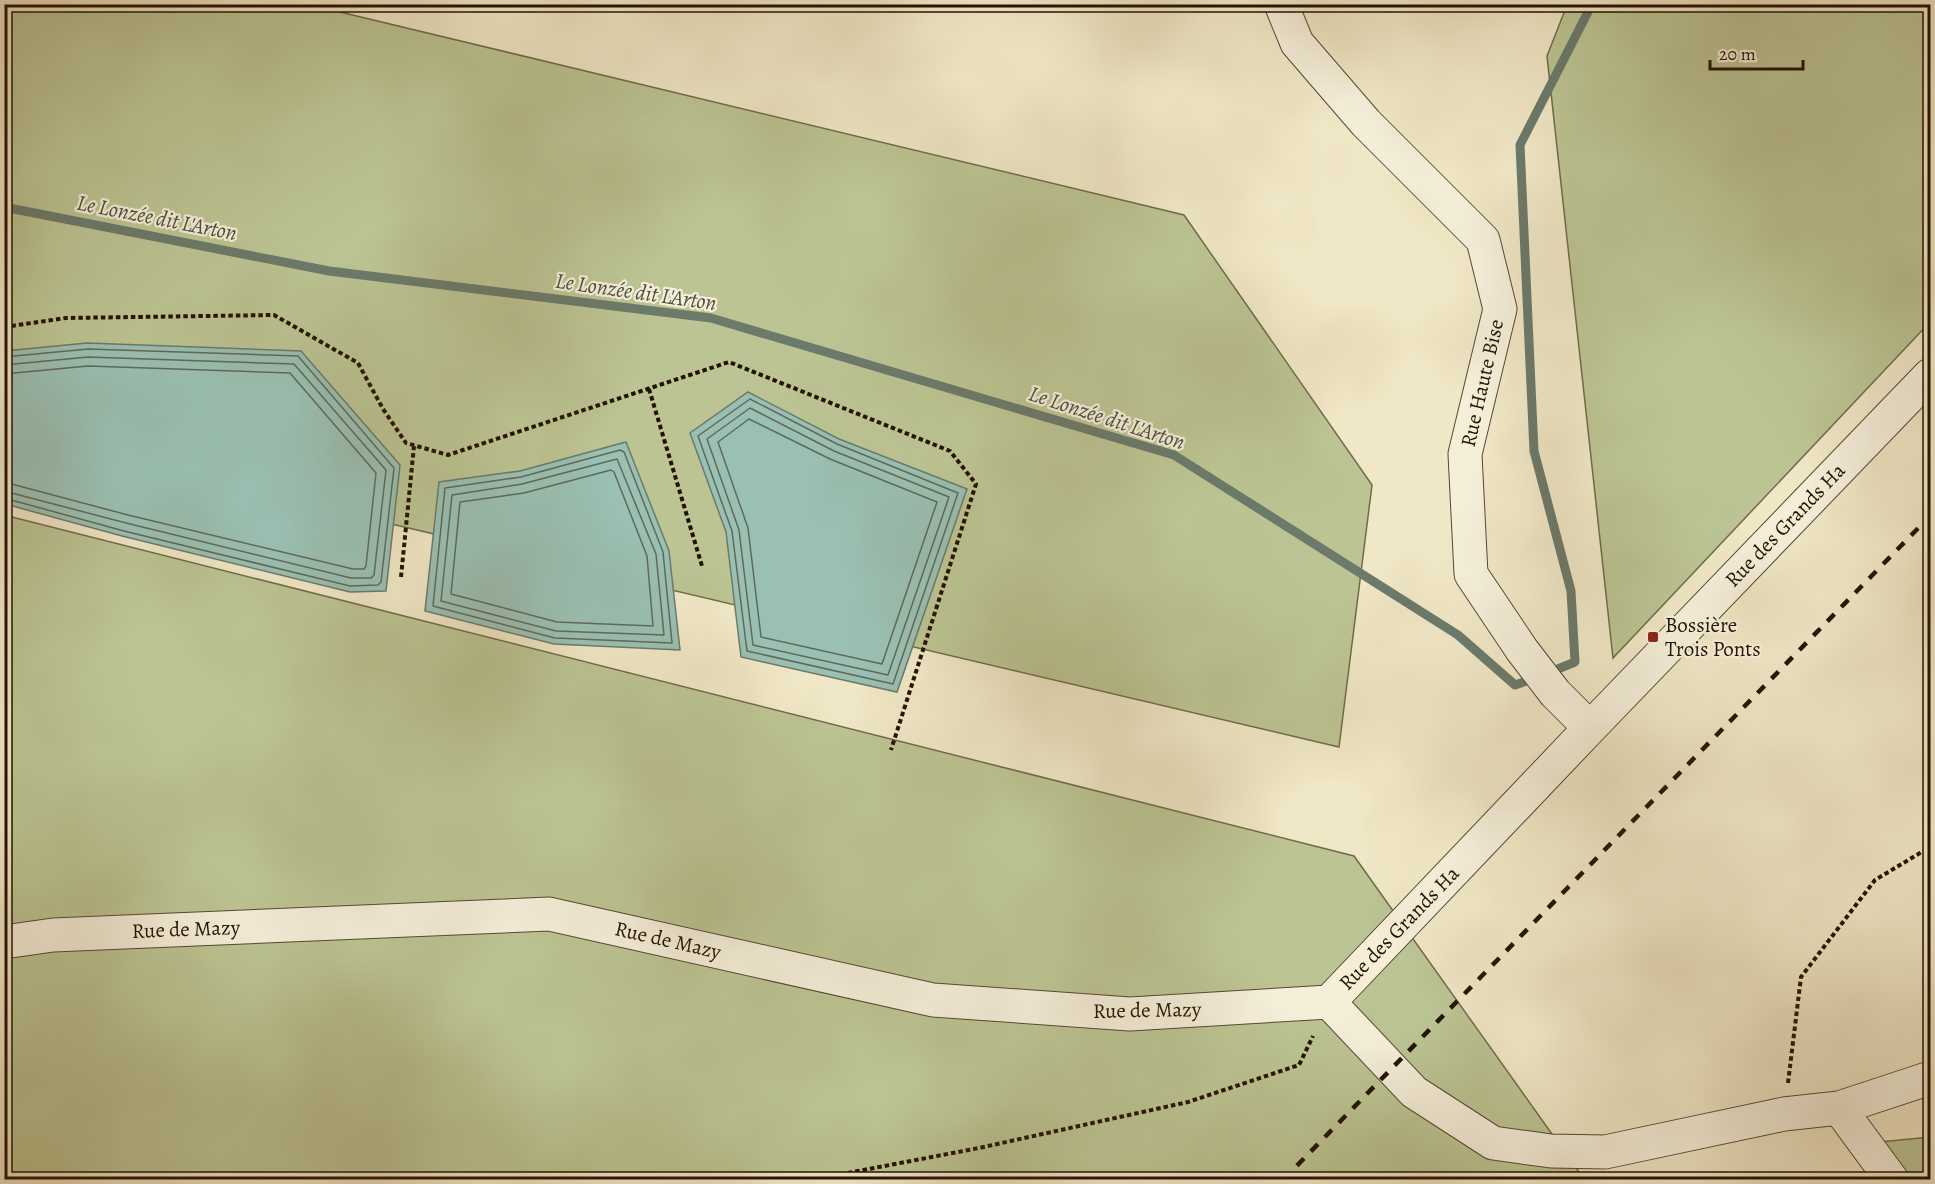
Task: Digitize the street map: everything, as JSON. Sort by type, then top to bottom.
[{"type":"street","name":"Rue Haute Bise","points":[[1281,4],[1297,43],[1358,114],[1483,240],[1500,309],[1465,454],[1471,574],[1522,650],[1555,693],[1590,728]]},
{"type":"street","name":"Rue des Grands Ha","points":[[1930,375],[1329,1002],[1414,1092],[1493,1143],[1551,1151],[1605,1152],[1784,1114],[1839,1108],[1930,1077]]},
{"type":"street","name":"Rue de Mazy","points":[[4,942],[53,935],[549,914],[933,1000],[1130,1014],[1329,1002]]},
{"type":"street","points":[[1839,1108],[1889,1176]]},
{"type":"path","points":[[4,327],[66,318],[274,315],[358,363],[383,409],[406,443],[448,455],[729,362],[950,451],[976,484],[891,750]]},
{"type":"path","points":[[649,389],[702,566]]},
{"type":"path","points":[[401,577],[414,446]]},
{"type":"path","points":[[1784,1114],[1801,977],[1875,880],[1930,847]]},
{"type":"path","points":[[811,1179],[979,1148],[1188,1102],[1299,1065],[1329,1002]]},
{"type":"green space","points":[[5,5],[311,5],[1184,215],[1372,485],[1339,747],[5,433]]},
{"type":"green space","points":[[1567,5],[1930,5],[1930,322],[1613,658],[1547,56]]},
{"type":"green space","points":[[4,515],[1354,856],[1584,1179],[5,1179]]},
{"type":"green space","points":[[1930,1137],[1930,1179],[1908,1179],[1879,1142]]},
{"type":"water","points":[[87,343],[301,351],[400,465],[386,591],[350,592],[122,536],[5,504],[5,351]]},
{"type":"water","points":[[748,392],[839,439],[967,489],[897,692],[741,657],[726,532],[690,433]]},
{"type":"water","points":[[626,442],[669,551],[680,650],[554,644],[425,611],[439,482],[520,471]]},
{"type":"waterway","name":"Le Lonzée dit L'Arton","points":[[1548,673],[1575,662],[1571,591],[1534,451],[1520,145],[1592,4]]},
{"type":"waterway","name":"Le Lonzée dit L'Arton","points":[[4,207],[329,271],[711,318],[1174,455],[1458,635],[1515,685],[1535,678]]},
{"type":"railway","points":[[1283,1180],[1930,516]]},
{"type":"place","name":"Bossière Trois Ponts","points":[[1653,637]]}]
